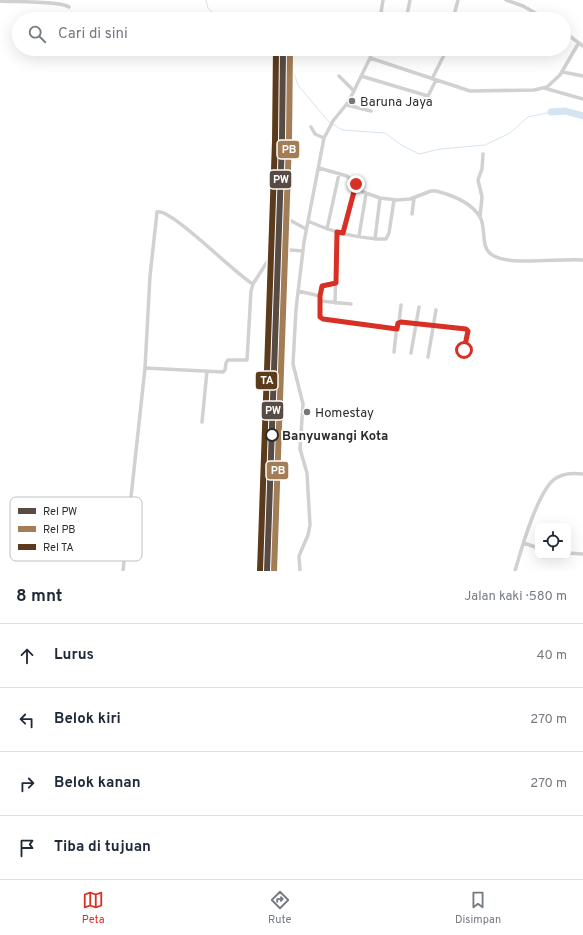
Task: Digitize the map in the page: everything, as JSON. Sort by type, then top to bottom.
[{"type":"street","points":[[381,12],[383,0]]},
{"type":"street","points":[[408,12],[410,0]]},
{"type":"street","points":[[455,12],[458,0]]},
{"type":"street","points":[[506,0],[523,6],[534,12]]},
{"type":"street","points":[[0,1],[64,4],[69,7]]},
{"type":"street","points":[[571,38],[583,46]]},
{"type":"street","points":[[544,88],[563,72],[578,44]]},
{"type":"street","points":[[361,76],[428,96],[444,56]]},
{"type":"street","points":[[300,571],[299,556],[308,535],[310,525],[307,473],[300,449],[302,398],[293,364],[298,291],[306,229],[324,138],[333,121],[347,105],[370,58],[470,90],[524,91],[544,88],[583,100]]},
{"type":"street","points":[[563,72],[583,76]]},
{"type":"street","points":[[339,76],[354,91]]},
{"type":"street","points":[[347,105],[371,111]]},
{"type":"street","points":[[311,127],[315,134],[324,138]]},
{"type":"street","points":[[483,154],[482,169],[478,180],[482,197],[480,217],[486,247],[490,254],[496,257],[515,260],[583,260]]},
{"type":"street","points":[[319,168],[350,177],[366,194],[380,198],[394,200],[414,198],[429,191],[438,191],[469,205],[480,217]]},
{"type":"street","points":[[327,229],[339,174]]},
{"type":"street","points":[[343,233],[356,184]]},
{"type":"street","points":[[359,236],[366,194]]},
{"type":"street","points":[[375,239],[380,198]]},
{"type":"street","points":[[412,214],[414,198]]},
{"type":"street","points":[[308,221],[337,232],[375,239],[388,238],[394,200]]},
{"type":"street","points":[[131,497],[145,368],[150,276],[157,212],[163,212],[178,221],[192,234],[210,247],[238,274],[253,284]]},
{"type":"street","points":[[286,218],[306,229]]},
{"type":"street","points":[[335,303],[337,232]]},
{"type":"street","points":[[145,368],[223,372],[226,370],[227,361],[248,360],[251,291],[253,284],[274,251],[278,249],[303,251]]},
{"type":"street","points":[[336,283],[324,285],[320,296],[320,316],[323,319],[397,329]]},
{"type":"street","points":[[298,291],[320,296]]},
{"type":"street","points":[[321,301],[351,304]]},
{"type":"street","points":[[394,352],[401,305]]},
{"type":"street","points":[[411,353],[419,307]]},
{"type":"street","points":[[428,357],[436,310]]},
{"type":"street","points":[[399,322],[467,330],[464,350]]},
{"type":"street","points":[[202,422],[207,371]]},
{"type":"street","points":[[515,571],[535,512],[546,488],[553,480],[563,475],[583,474]]},
{"type":"street","points":[[524,543],[535,547]]},
{"type":"street","points":[[571,553],[583,554]]},
{"type":"street","points":[[123,571],[124,561]]},
{"type":"waterway","points":[[206,0],[208,8],[212,12]]},
{"type":"waterway","points":[[277,56],[292,67],[298,85],[328,121],[342,130],[385,133],[401,145],[419,154],[440,149],[485,145],[510,133],[528,117],[551,112]]},
{"type":"waterway","points":[[551,112],[565,111],[583,116]]},
{"type":"rail line","name":"TA","points":[[260,571],[275,141],[276,56]]},
{"type":"rail line","name":"PW","points":[[267,571],[282,141],[283,56]]},
{"type":"rail line","name":"PB","points":[[274,571],[289,141],[290,56]]},
{"type":"place","name":"Baruna Jaya","points":[[352,101]]},
{"type":"place","name":"Homestay","points":[[307,412]]},
{"type":"place","name":"Banyuwangi Kota","points":[[272,435]]},
{"type":"route","points":[[356,184],[343,233],[337,232],[336,283],[322,286],[320,296],[320,317],[323,319],[397,329],[398,323],[401,322],[466,329],[468,331],[464,350]]}]
